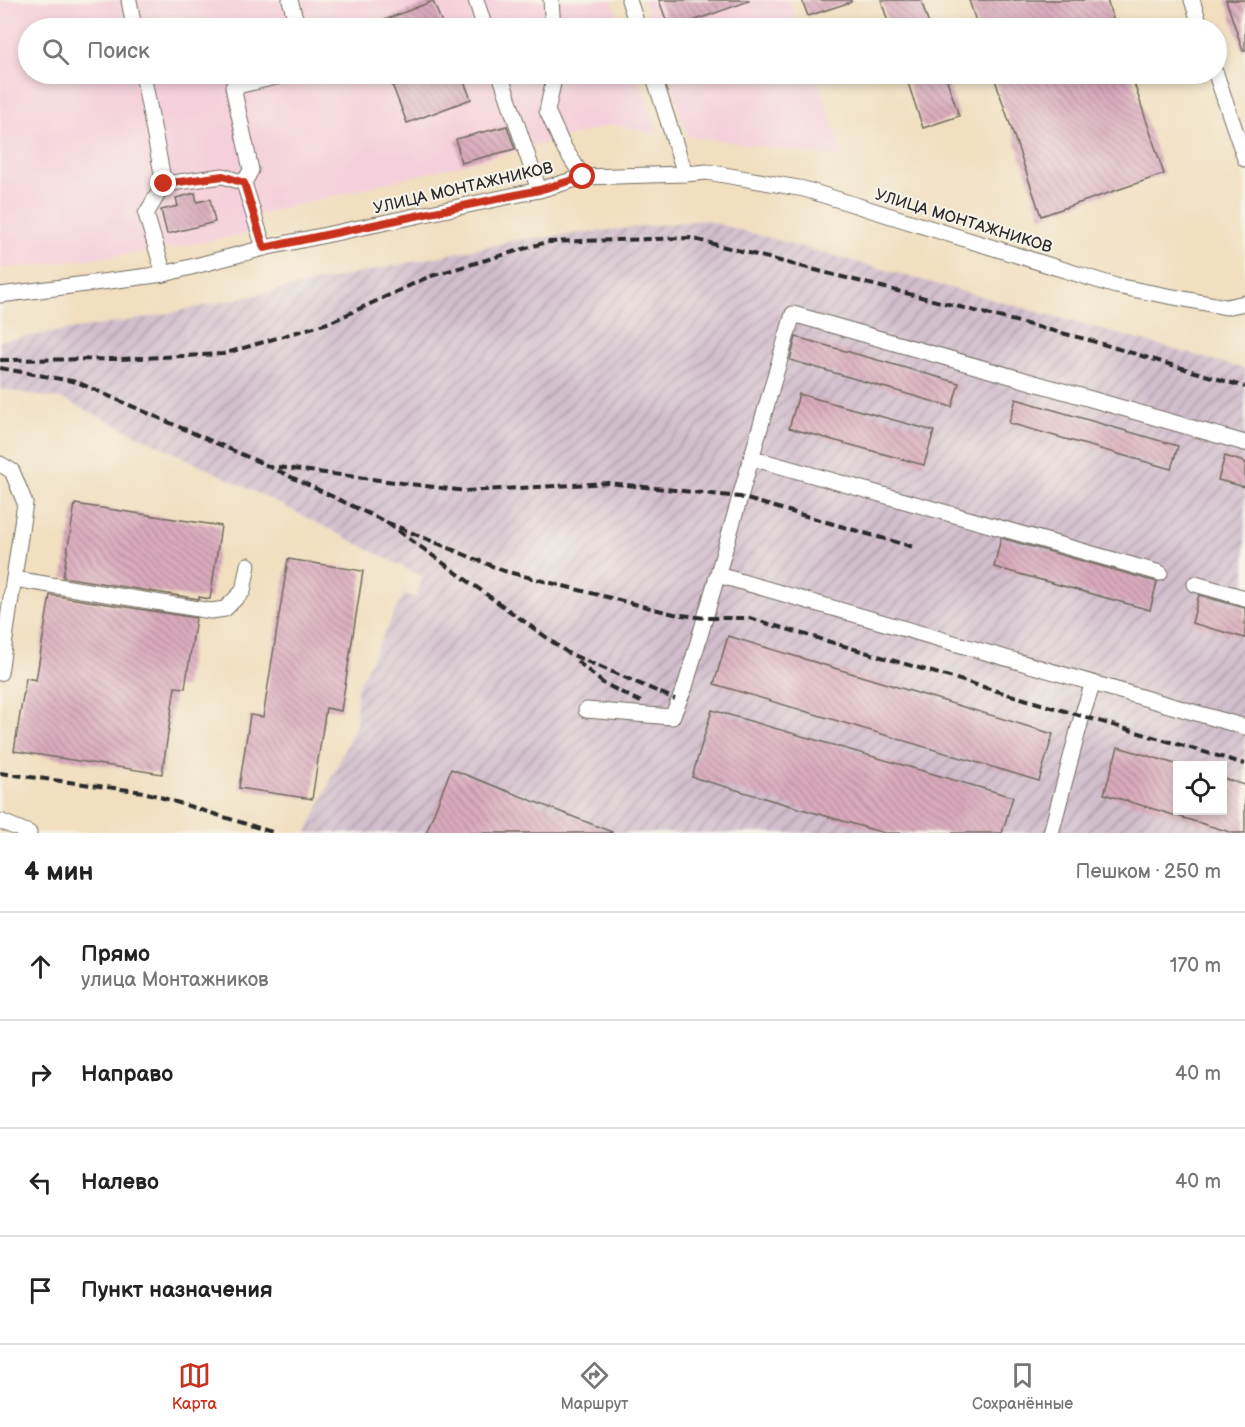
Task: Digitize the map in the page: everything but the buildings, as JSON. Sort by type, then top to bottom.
[{"type":"street","points":[[129,0],[132,18]]},
{"type":"street","points":[[290,0],[295,18]]},
{"type":"street","points":[[476,0],[482,18]]},
{"type":"street","points":[[551,0],[552,18]]},
{"type":"street","points":[[629,0],[635,18]]},
{"type":"street","points":[[1192,0],[1198,18]]},
{"type":"street","points":[[145,84],[164,184],[146,214],[164,274]]},
{"type":"street","points":[[246,84],[233,87],[251,170],[244,183],[264,248]]},
{"type":"street","points":[[503,84],[539,190]]},
{"type":"street","points":[[553,84],[548,111],[563,146],[583,177]]},
{"type":"street","points":[[655,84],[685,174]]},
{"type":"street","points":[[1219,84],[1245,159]]},
{"type":"street","name":"УЛИЦА МОНТАЖНИКОВ","points":[[0,295],[164,274],[264,248],[539,190],[583,177],[707,172],[804,189],[1116,286],[1226,307],[1245,303]]},
{"type":"street","points":[[164,184],[223,176],[244,183]]},
{"type":"street","points":[[586,710],[672,717],[685,687],[793,314],[1245,443]]},
{"type":"street","points":[[752,458],[1160,573]]},
{"type":"street","points":[[0,464],[12,471],[25,503],[0,673]]},
{"type":"street","points":[[14,579],[211,611],[225,609],[243,591],[248,565]]},
{"type":"street","points":[[718,575],[1245,727]]},
{"type":"street","points":[[1196,584],[1245,598]]},
{"type":"street","points":[[1051,833],[1093,683]]},
{"type":"street","points":[[0,821],[29,833]]},
{"type":"shaded area","points":[[0,0],[612,0],[618,18],[18,18],[18,84],[640,84],[658,134],[612,124],[525,149],[246,217],[251,233],[155,251],[0,269]]},
{"type":"shaded area","points":[[643,0],[788,0],[796,18],[649,18]]},
{"type":"shaded area","points":[[671,84],[819,84],[844,158],[688,136]]},
{"type":"shaded area","points":[[704,220],[1245,369],[1245,833],[307,833],[356,724],[357,688],[404,594],[416,597],[423,577],[280,504],[65,400],[0,389],[0,341],[146,318],[517,240]]},
{"type":"railway","points":[[0,360],[121,359],[223,354],[331,322],[428,277],[547,242],[690,238],[1089,340],[1245,387]]},
{"type":"railway","points":[[0,368],[77,382],[266,465],[386,522],[568,653],[675,699]]},
{"type":"railway","points":[[278,467],[465,491],[608,483],[740,497],[913,547]]},
{"type":"railway","points":[[386,522],[504,571],[674,614],[705,618],[749,618],[1245,764]]},
{"type":"railway","points":[[577,661],[603,683],[641,702]]},
{"type":"railway","points":[[0,773],[144,792],[275,833]]},
{"type":"route","points":[[164,184],[223,176],[244,183],[264,248],[539,190],[583,177]]}]
